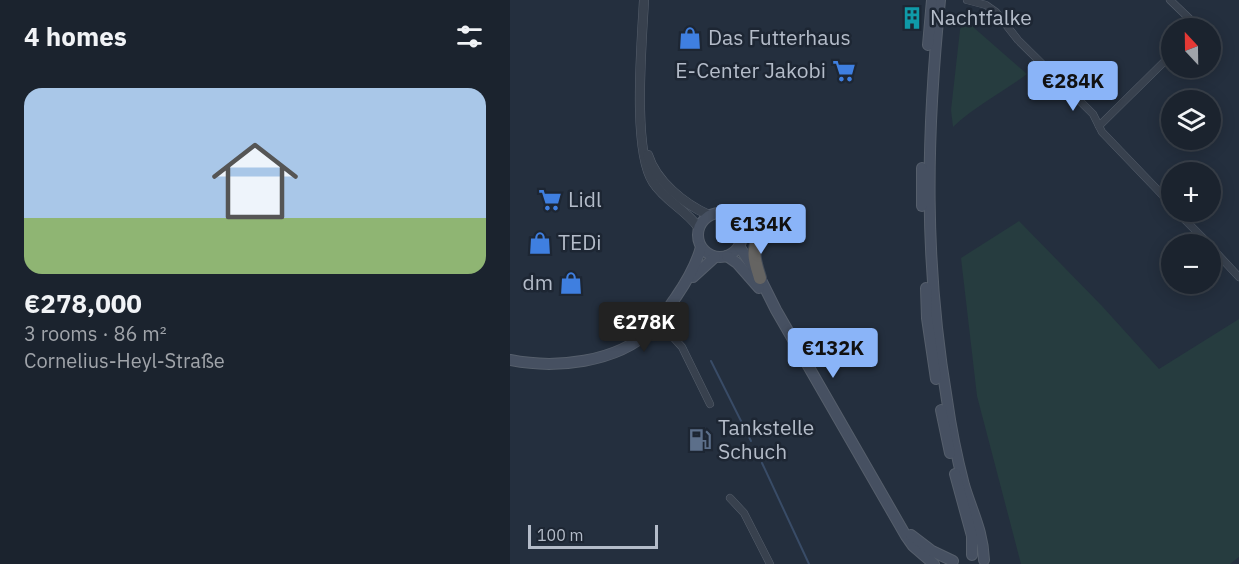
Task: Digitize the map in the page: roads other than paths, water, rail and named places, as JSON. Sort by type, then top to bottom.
[{"type":"highway","points":[[737,220],[758,213],[783,212],[794,226]]},
{"type":"highway","points":[[742,233],[765,222],[794,226]]},
{"type":"highway","points":[[760,278],[754,261],[754,252],[759,240],[794,226]]},
{"type":"main road","points":[[932,0],[922,176],[927,318],[945,429],[958,488],[972,536],[972,555]]},
{"type":"main road","points":[[940,0],[929,148],[929,230],[935,315],[947,402],[958,459],[982,537],[986,562]]},
{"type":"main road","points":[[510,360],[546,363],[596,358],[633,344],[659,322],[697,262],[701,247],[697,235],[702,220],[709,215],[724,212],[737,220],[742,233],[739,246],[726,256],[714,257],[682,288]]},
{"type":"main road","points":[[739,246],[760,278],[897,521],[913,546],[934,564]]},
{"type":"main road","points":[[701,247],[714,257]]},
{"type":"main road","points":[[726,256],[746,272],[776,310]]},
{"type":"main road","points":[[897,521],[923,544],[952,563],[964,555],[972,555],[986,562]]},
{"type":"street","points":[[644,0],[641,146],[647,173],[668,199],[690,216],[698,227]]},
{"type":"street","points":[[967,0],[981,3],[996,12],[1026,49],[1093,114],[1102,132],[1161,195]]},
{"type":"street","points":[[1170,0],[1189,18]]},
{"type":"street","points":[[1099,126],[1161,65]]},
{"type":"street","points":[[641,134],[649,160],[659,176],[689,203],[709,215]]},
{"type":"street","points":[[1187,222],[1199,234]]},
{"type":"street","points":[[1221,257],[1239,277]]},
{"type":"street","points":[[659,322],[682,347],[710,404]]},
{"type":"street","points":[[730,498],[744,513],[771,564]]},
{"type":"waterway","points":[[711,361],[751,441]]},
{"type":"waterway","points":[[762,463],[809,564]]},
{"type":"place","name":"Nachtfalke","points":[[912,18]]},
{"type":"place","name":"Das Futterhaus","points":[[690,38]]},
{"type":"place","name":"E-Center Jakobi","points":[[844,71]]},
{"type":"place","name":"Lidl","points":[[550,200]]},
{"type":"place","name":"TEDi","points":[[540,243]]},
{"type":"place","name":"dm","points":[[571,283]]},
{"type":"place","name":"Tankstelle Schuch","points":[[700,440]]}]
